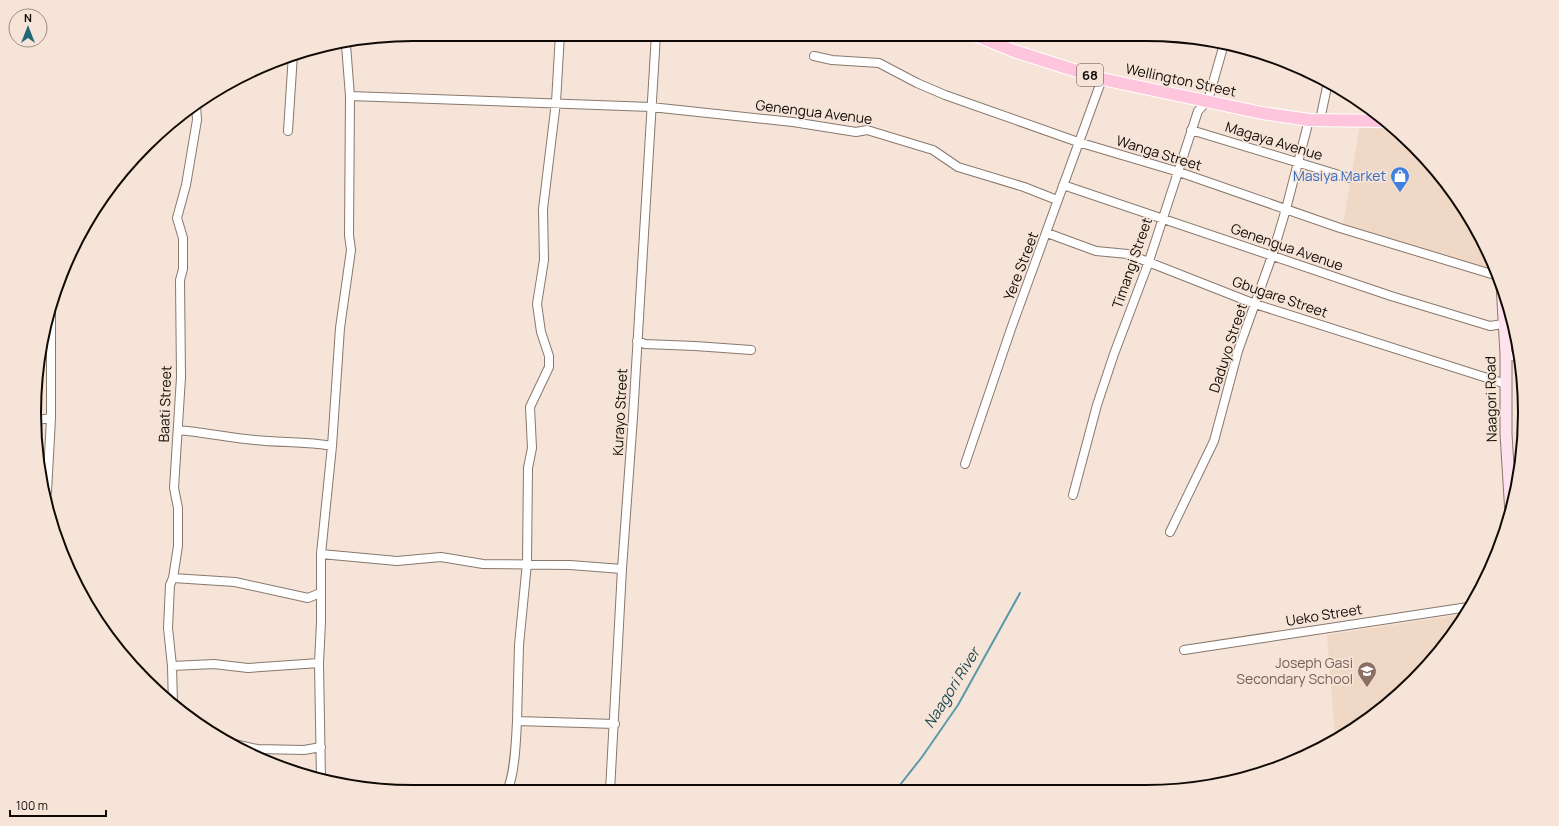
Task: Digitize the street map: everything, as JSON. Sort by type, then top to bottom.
[{"type":"main road","name":"Wellington Street","points":[[990,41],[1014,51],[1102,79],[1208,100],[1262,113],[1314,120],[1376,121]]},
{"type":"street","points":[[510,785],[515,756],[519,645],[527,563],[528,468],[532,448],[530,407],[549,367],[549,356],[541,332],[537,304],[544,260],[544,209],[556,102],[560,41]]},
{"type":"street","name":"Kurayo Street","points":[[610,785],[615,724],[622,569],[633,417],[656,41]]},
{"type":"street","points":[[321,773],[319,663],[321,622],[321,554],[332,446],[340,328],[350,250],[350,96],[346,47]]},
{"type":"street","name":"Timangi Street","points":[[1073,495],[1109,369],[1148,264],[1161,218],[1179,172],[1191,130],[1198,111],[1208,100],[1223,49]]},
{"type":"street","name":"Wanga Street","points":[[814,56],[832,60],[879,63],[917,83],[1078,142],[1179,172],[1340,228],[1491,274]]},
{"type":"street","points":[[288,131],[293,61]]},
{"type":"street","name":"Yere Street","points":[[965,464],[1012,326],[1102,79]]},
{"type":"street","name":"Daduyo Street","points":[[1170,532],[1214,441],[1238,352],[1272,256],[1299,162],[1326,88]]},
{"type":"street","name":"Genengua Avenue","points":[[350,96],[556,102],[651,107],[793,122],[856,132],[867,130],[933,150],[958,167],[1024,187],[1057,200]]},
{"type":"street","name":"Baati Street","points":[[173,697],[172,666],[168,628],[170,585],[173,578],[178,546],[178,508],[174,488],[181,377],[180,280],[183,269],[184,238],[177,218],[186,185],[197,120],[196,111]]},
{"type":"street","name":"Magaya Avenue","points":[[1191,130],[1349,178]]},
{"type":"street","name":"Genengua Avenue","points":[[1064,185],[1391,296],[1490,326],[1503,324]]},
{"type":"street","name":"Gbugare Street","points":[[1047,233],[1096,251],[1128,254],[1148,264],[1255,304],[1506,384]]},
{"type":"street","name":"Naagori Road","points":[[1503,309],[1506,354],[1506,434],[1510,491]]},
{"type":"street","points":[[47,483],[51,418],[51,328]]},
{"type":"street","points":[[637,341],[645,344],[751,350]]},
{"type":"street","points":[[1506,354],[1514,357]]},
{"type":"street","points":[[41,419],[51,418]]},
{"type":"street","points":[[178,430],[256,440],[307,441],[332,446]]},
{"type":"street","points":[[321,554],[397,561],[441,557],[483,564],[570,564],[622,569]]},
{"type":"street","points":[[173,578],[235,582],[308,598],[320,593]]},
{"type":"street","name":"Ueko Street","points":[[1184,650],[1463,608]]},
{"type":"street","points":[[172,666],[214,664],[248,668],[319,663]]},
{"type":"street","points":[[517,721],[615,724]]},
{"type":"street","points":[[248,747],[257,749],[304,750],[321,747]]},
{"type":"shaded area","name":"Masiya Market","points":[[1360,125],[1382,126],[1409,150],[1441,187],[1468,227],[1480,248],[1490,271],[1343,224]]},
{"type":"shaded area","name":"Joseph Gasi Secondary School","points":[[1458,615],[1426,658],[1409,676],[1372,708],[1335,733],[1327,635]]},
{"type":"waterway","name":"Naagori River","points":[[900,785],[922,757],[958,705],[1020,593]]},
{"type":"place","name":"Masiya Market","points":[[1400,193]]},
{"type":"place","name":"Joseph Gasi Secondary School","points":[[1367,688]]}]
